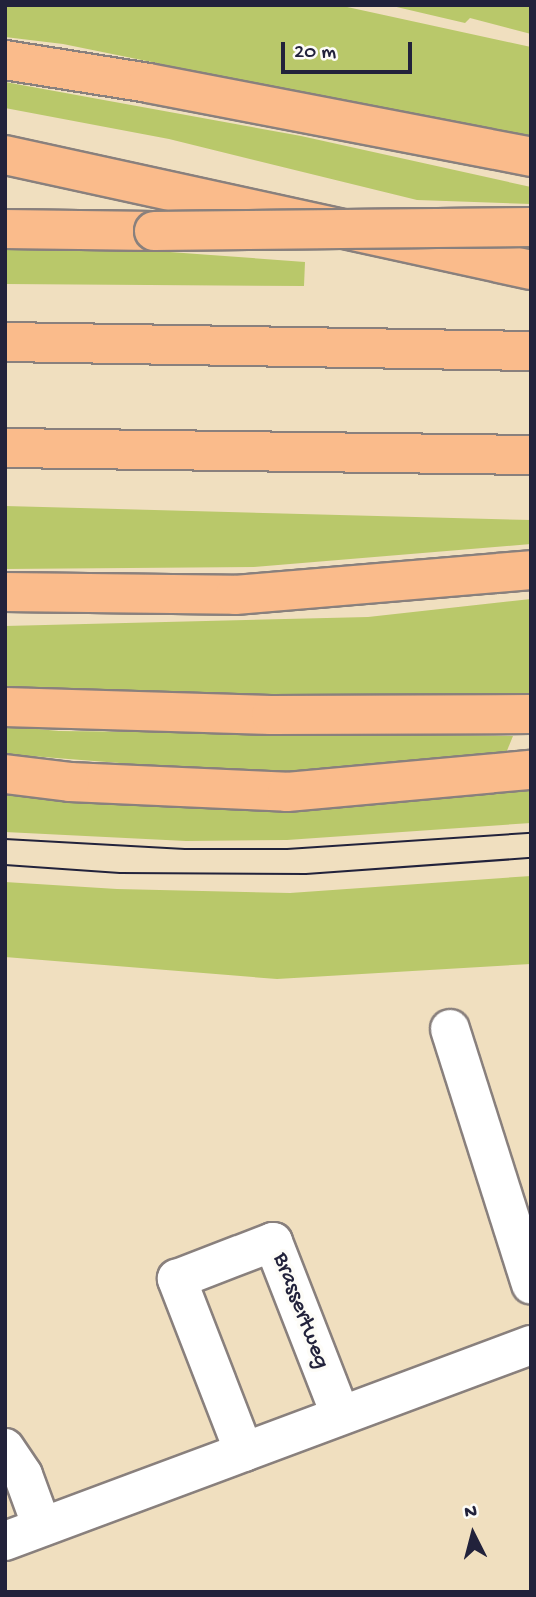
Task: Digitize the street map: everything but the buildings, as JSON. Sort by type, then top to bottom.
[{"type":"main road","points":[[5,60],[201,93],[531,157]]},
{"type":"main road","points":[[5,155],[531,270]]},
{"type":"main road","points":[[5,229],[154,231],[531,227]]},
{"type":"main road","points":[[5,342],[531,351]]},
{"type":"main road","points":[[5,448],[531,455]]},
{"type":"main road","points":[[5,592],[235,595],[531,570]]},
{"type":"main road","points":[[5,707],[243,714],[531,714]]},
{"type":"main road","points":[[5,774],[70,782],[287,792],[531,770]]},
{"type":"street","points":[[450,1029],[531,1284]]},
{"type":"street","name":"Brassertweg","points":[[244,1452],[177,1279],[273,1242],[340,1414]]},
{"type":"street","points":[[5,1541],[531,1345]]},
{"type":"street","points":[[5,1448],[23,1475],[42,1527]]},
{"type":"green space","points":[[5,5],[338,5],[531,47],[531,139],[63,44],[5,37]]},
{"type":"green space","points":[[388,5],[531,5],[531,34],[470,18],[465,23]]},
{"type":"green space","points":[[5,82],[301,136],[531,187],[531,204],[417,200],[169,139],[5,108]]},
{"type":"green space","points":[[5,247],[116,248],[305,262],[304,286],[5,284]]},
{"type":"green space","points":[[5,506],[531,520],[531,544],[254,567],[5,569]]},
{"type":"green space","points":[[531,599],[531,707],[5,693],[5,626],[368,617]]},
{"type":"green space","points":[[5,726],[59,731],[513,736],[504,758],[272,775],[5,754]]},
{"type":"green space","points":[[531,782],[531,823],[287,840],[186,841],[5,832],[5,790]]},
{"type":"green space","points":[[531,876],[531,964],[277,979],[5,957],[5,882],[117,889],[290,893]]},
{"type":"tram line","points":[[5,839],[185,849],[287,849],[531,833]]},
{"type":"tram line","points":[[5,865],[120,873],[306,874],[531,858]]}]
